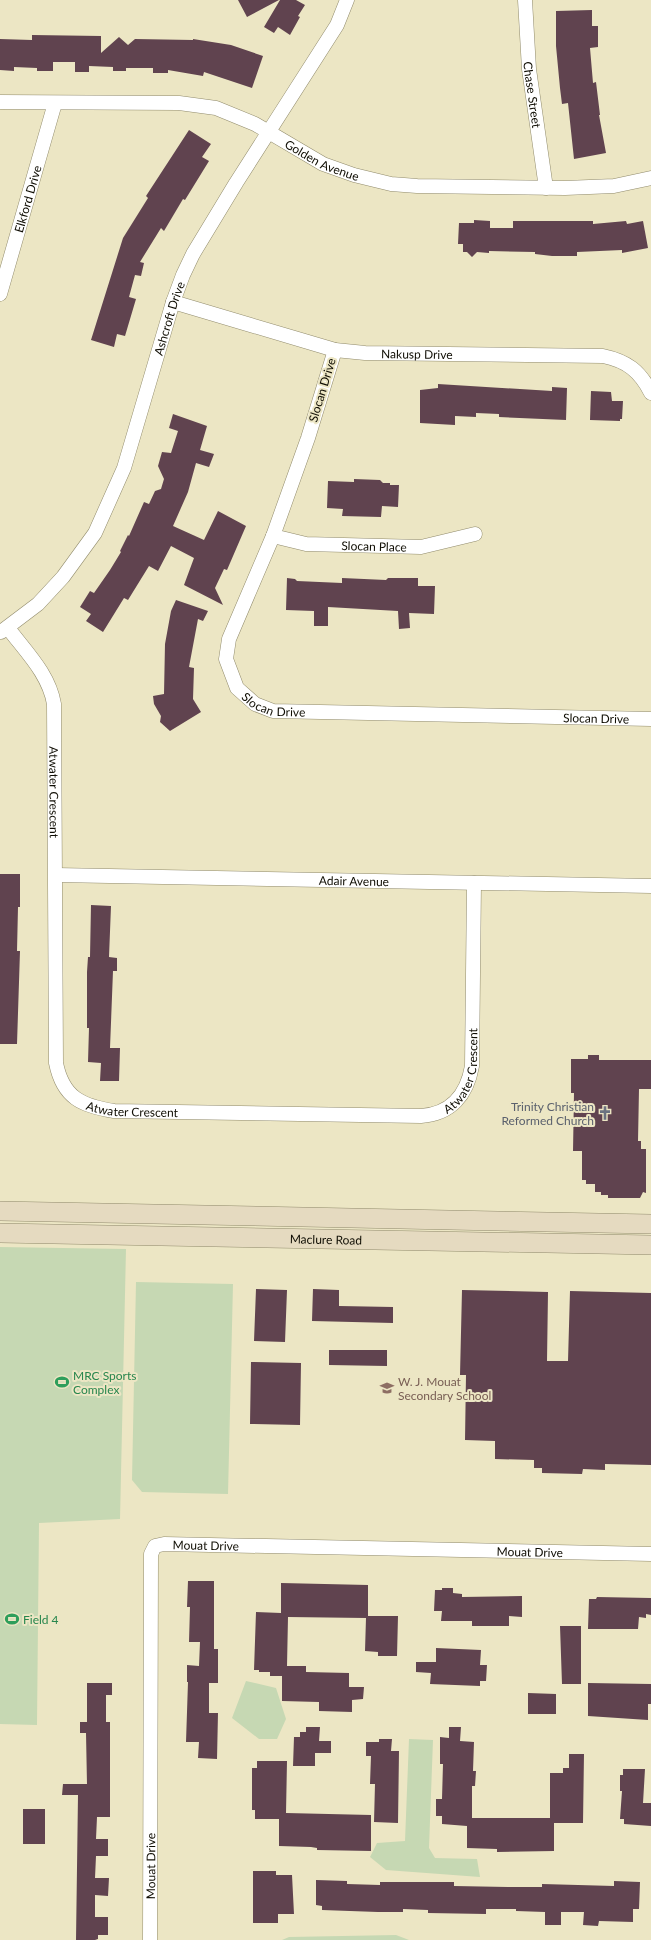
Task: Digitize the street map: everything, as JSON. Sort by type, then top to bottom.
[{"type":"main road","name":"Maclure Road","points":[[0,1211],[651,1224]]},
{"type":"main road","name":"Maclure Road","points":[[0,1233],[651,1245]]},
{"type":"street","name":"Ashcroft Drive","points":[[4,631],[38,604],[63,577],[95,533],[124,468],[173,302],[183,275],[193,254],[267,132],[337,25],[347,0]]},
{"type":"street","name":"Chase Street","points":[[525,0],[529,69],[546,188]]},
{"type":"street","name":"Golden Avenue","points":[[0,102],[179,103],[198,105],[233,114],[255,124],[323,164],[354,175],[391,184],[417,186],[546,188],[614,186],[651,178]]},
{"type":"street","name":"Elkford Drive","points":[[0,294],[55,103]]},
{"type":"street","name":"Nakusp Drive","points":[[173,302],[335,350],[365,353],[603,356],[619,360],[634,369],[645,381],[651,393]]},
{"type":"street","name":"Slocan Drive","points":[[335,350],[308,438],[273,536],[229,639],[226,659],[237,688],[255,704],[273,711],[651,719]]},
{"type":"street","name":"Slocan Place","points":[[273,536],[306,544],[421,547],[475,534]]},
{"type":"street","name":"Atwater Crescent","points":[[4,631],[46,677],[52,690],[54,704],[56,875],[56,1063],[59,1076],[68,1093],[79,1101],[100,1109],[114,1111],[421,1116],[431,1115],[444,1110],[454,1104],[463,1094],[470,1080],[472,1066],[474,883]]},
{"type":"street","name":"Adair Avenue","points":[[56,875],[651,886]]},
{"type":"street","name":"Mouat Drive","points":[[150,1940],[151,1554],[155,1546],[172,1544],[651,1554]]},
{"type":"green space","name":"MRC Sports Complex","points":[[0,1247],[126,1249],[120,1519],[39,1523],[37,1725],[0,1724]]},
{"type":"green space","points":[[136,1282],[233,1284],[228,1494],[142,1492],[132,1480]]},
{"type":"green space","points":[[246,1681],[276,1688],[286,1719],[277,1739],[259,1739],[232,1718]]},
{"type":"green space","points":[[409,1739],[433,1740],[429,1848],[435,1858],[477,1859],[480,1877],[386,1870],[370,1857],[377,1843],[405,1841]]},
{"type":"green space","points":[[396,1935],[409,1940],[282,1940],[289,1937]]},
{"type":"building","points":[[238,0],[279,0],[247,17]]},
{"type":"building","points":[[280,0],[296,0],[305,5],[298,16],[300,17],[290,35],[278,27],[274,33],[264,27]]},
{"type":"building","points":[[592,10],[592,26],[598,26],[598,47],[590,48],[593,83],[596,82],[599,115],[606,153],[574,159],[568,103],[562,104],[560,88],[556,46],[556,11]]},
{"type":"building","points":[[32,35],[101,36],[101,53],[119,37],[128,45],[135,39],[193,39],[231,45],[263,56],[252,88],[204,72],[203,76],[168,70],[168,73],[153,73],[153,68],[126,68],[126,71],[113,71],[113,67],[89,66],[89,72],[75,72],[75,62],[53,62],[53,71],[37,71],[37,68],[14,67],[14,71],[0,70],[0,39],[32,40]]},
{"type":"building","points":[[189,130],[211,144],[202,157],[209,161],[185,200],[183,199],[164,231],[161,228],[140,262],[144,263],[141,276],[135,275],[129,297],[136,299],[125,336],[117,334],[114,347],[91,340],[123,238],[148,198],[146,196]]},
{"type":"building","points":[[474,220],[490,221],[490,228],[513,228],[513,221],[593,221],[593,224],[626,221],[627,224],[643,221],[648,248],[622,253],[622,250],[577,252],[577,256],[552,256],[535,254],[535,252],[489,251],[489,253],[477,252],[472,257],[467,252],[463,252],[463,244],[458,244],[459,223],[474,223]]},
{"type":"building","points":[[438,384],[552,391],[552,387],[567,388],[566,420],[499,417],[499,414],[476,413],[476,417],[455,416],[455,425],[420,423],[420,390],[438,388]]},
{"type":"building","points":[[591,391],[611,392],[612,401],[623,401],[622,419],[620,419],[620,421],[590,420]]},
{"type":"building","points":[[173,414],[207,426],[200,450],[214,454],[209,467],[196,463],[188,492],[173,526],[204,540],[218,511],[246,526],[227,570],[224,569],[215,588],[223,605],[184,585],[194,558],[171,546],[158,571],[149,566],[128,600],[124,598],[103,632],[86,621],[91,614],[80,607],[90,591],[94,593],[121,552],[120,551],[128,535],[129,536],[144,502],[149,504],[155,491],[161,489],[164,479],[158,466],[162,452],[171,453],[178,431],[169,428]]},
{"type":"building","points":[[354,479],[380,480],[383,483],[390,483],[390,485],[399,485],[398,507],[382,506],[381,517],[342,516],[343,509],[327,508],[328,481],[354,482]]},
{"type":"building","points":[[287,578],[295,579],[297,581],[342,583],[342,578],[386,580],[388,578],[418,578],[418,586],[435,586],[434,614],[409,613],[410,628],[399,629],[398,611],[328,607],[328,626],[314,626],[314,611],[286,610]]},
{"type":"building","points":[[176,600],[208,611],[203,621],[198,619],[189,667],[194,668],[193,699],[201,712],[170,731],[160,722],[161,716],[154,704],[153,696],[164,694],[165,644],[171,611]]},
{"type":"building","points":[[0,874],[20,874],[20,907],[18,907],[17,951],[20,951],[17,1044],[0,1044]]},
{"type":"building","points":[[91,905],[111,906],[109,957],[117,958],[117,971],[113,971],[110,1048],[120,1048],[119,1081],[100,1081],[101,1063],[88,1062],[89,1028],[87,1028],[87,972],[88,957],[90,957]]},
{"type":"building","points":[[588,1055],[599,1055],[599,1060],[651,1060],[651,1089],[639,1089],[638,1141],[641,1141],[641,1149],[646,1149],[646,1193],[643,1192],[640,1198],[608,1198],[608,1195],[601,1195],[601,1192],[595,1192],[595,1184],[586,1184],[586,1180],[582,1180],[582,1151],[573,1151],[574,1093],[571,1093],[571,1059],[588,1059]]},
{"type":"building","points":[[256,1289],[287,1290],[285,1342],[254,1341]]},
{"type":"building","points":[[313,1289],[339,1290],[339,1306],[393,1307],[393,1323],[312,1321]]},
{"type":"building","points":[[462,1290],[548,1292],[547,1361],[568,1361],[570,1291],[651,1293],[651,1465],[605,1464],[605,1470],[583,1469],[582,1474],[542,1473],[542,1468],[534,1468],[534,1460],[495,1459],[495,1441],[465,1440],[466,1375],[460,1375]]},
{"type":"building","points":[[329,1350],[387,1350],[387,1366],[329,1365]]},
{"type":"building","points":[[251,1362],[301,1363],[300,1425],[250,1424]]},
{"type":"building","points":[[188,1581],[214,1581],[214,1649],[218,1649],[218,1683],[209,1683],[209,1713],[218,1713],[217,1759],[198,1758],[199,1742],[186,1742],[188,1682],[187,1665],[199,1666],[200,1642],[189,1642],[190,1607],[187,1607]]},
{"type":"building","points":[[281,1583],[368,1585],[368,1616],[398,1616],[397,1656],[378,1656],[378,1652],[365,1651],[366,1618],[288,1617],[287,1666],[306,1666],[306,1672],[349,1673],[349,1687],[364,1687],[363,1699],[352,1700],[352,1712],[319,1711],[319,1702],[282,1701],[282,1676],[270,1676],[270,1672],[259,1672],[259,1670],[254,1670],[256,1612],[281,1613]]},
{"type":"building","points":[[442,1588],[453,1588],[453,1593],[462,1594],[462,1597],[522,1596],[522,1617],[509,1616],[509,1626],[472,1626],[472,1621],[441,1621],[442,1611],[434,1611],[435,1590],[442,1590]]},
{"type":"building","points":[[597,1597],[651,1598],[651,1615],[646,1614],[646,1618],[639,1617],[638,1629],[588,1629],[589,1599],[596,1599]]},
{"type":"building","points":[[560,1626],[581,1626],[581,1684],[562,1684]]},
{"type":"building","points":[[436,1648],[481,1650],[480,1665],[487,1665],[486,1681],[480,1681],[480,1686],[430,1684],[431,1673],[416,1672],[416,1662],[436,1662]]},
{"type":"building","points":[[87,1683],[112,1683],[112,1695],[106,1695],[106,1722],[110,1722],[110,1817],[97,1817],[96,1839],[108,1839],[108,1856],[96,1856],[95,1878],[109,1878],[108,1896],[95,1895],[95,1917],[108,1917],[108,1935],[98,1935],[98,1939],[95,1940],[76,1940],[78,1795],[62,1795],[63,1784],[87,1784],[86,1733],[80,1733],[80,1722],[87,1722]]},
{"type":"building","points":[[588,1683],[651,1684],[651,1704],[648,1704],[648,1720],[588,1716]]},
{"type":"building","points":[[528,1693],[556,1694],[556,1714],[528,1714]]},
{"type":"building","points":[[306,1727],[320,1727],[319,1741],[331,1741],[331,1753],[315,1753],[315,1766],[293,1766],[294,1737],[300,1737],[300,1732],[306,1732]]},
{"type":"building","points":[[449,1727],[461,1727],[460,1741],[474,1742],[473,1771],[476,1771],[475,1786],[472,1786],[472,1818],[550,1818],[550,1773],[563,1773],[563,1768],[569,1768],[569,1754],[584,1754],[583,1823],[554,1823],[554,1851],[497,1852],[497,1849],[467,1848],[467,1826],[442,1824],[442,1816],[436,1816],[436,1799],[442,1799],[443,1764],[440,1764],[440,1737],[449,1738]]},
{"type":"building","points":[[379,1739],[392,1739],[391,1751],[399,1751],[398,1823],[374,1822],[375,1784],[370,1784],[371,1756],[366,1756],[366,1742],[379,1742]]},
{"type":"building","points":[[257,1761],[287,1761],[286,1813],[371,1815],[371,1851],[317,1850],[317,1848],[311,1847],[279,1846],[279,1819],[255,1819],[255,1810],[252,1810],[252,1768],[257,1768]]},
{"type":"building","points":[[623,1769],[645,1769],[643,1803],[651,1803],[651,1826],[624,1824],[624,1819],[620,1819],[622,1791],[620,1791],[620,1775],[623,1775]]},
{"type":"building","points":[[23,1809],[45,1809],[45,1844],[23,1844]]},
{"type":"building","points":[[253,1871],[276,1871],[276,1875],[292,1875],[294,1914],[278,1914],[278,1923],[253,1923]]},
{"type":"building","points":[[316,1880],[347,1881],[347,1884],[380,1885],[380,1882],[454,1882],[454,1886],[508,1887],[542,1887],[542,1884],[614,1886],[614,1881],[640,1882],[639,1909],[633,1909],[633,1922],[599,1921],[598,1926],[583,1925],[584,1912],[561,1912],[561,1925],[545,1925],[545,1912],[516,1911],[516,1909],[486,1909],[486,1914],[428,1913],[428,1910],[403,1909],[403,1912],[322,1910],[322,1906],[316,1905]]},
{"type":"place","name":"Trinity Christian Reformed Church","points":[[605,1113]]},
{"type":"place","name":"MRC Sports Complex","points":[[62,1382]]},
{"type":"place","name":"W. J. Mouat Secondary School","points":[[387,1388]]},
{"type":"place","name":"Field 4","points":[[12,1619]]}]
